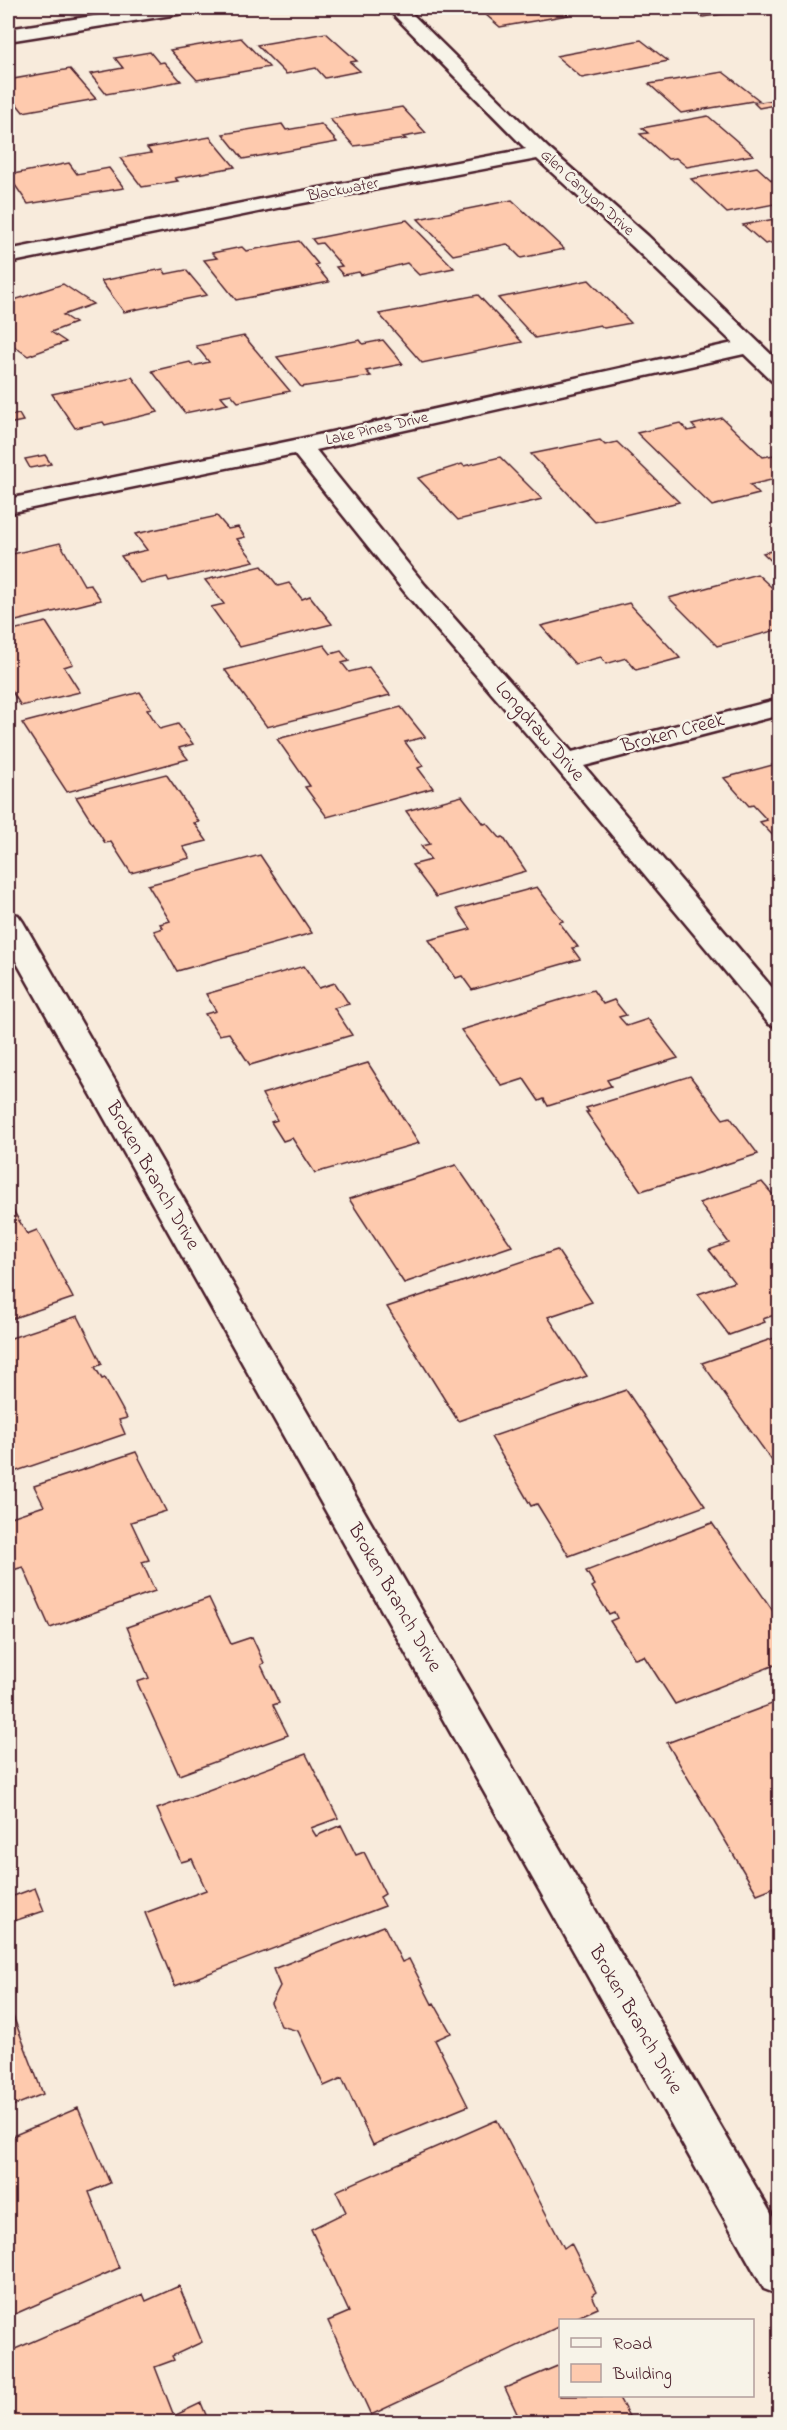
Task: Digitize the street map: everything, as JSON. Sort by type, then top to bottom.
[{"type":"street","points":[[8,36],[178,8]]},
{"type":"street","name":"Glen Canyon Drive","points":[[396,8],[541,152],[640,241],[746,346],[780,376]]},
{"type":"street","name":"Blackwater","points":[[8,257],[145,228],[541,152]]},
{"type":"street","name":"Lake Pines Drive","points":[[8,506],[300,446],[746,346]]},
{"type":"street","name":"Longdraw Drive","points":[[300,446],[416,590],[566,762],[780,1017]]},
{"type":"street","name":"Broken Creek","points":[[566,762],[780,707]]},
{"type":"street","name":"Broken Branch Drive","points":[[8,922],[780,2273]]},
{"type":"building","points":[[478,8],[559,8],[568,15],[500,27]]},
{"type":"building","points":[[690,8],[760,8],[703,17]]},
{"type":"building","points":[[326,33],[357,61],[350,62],[360,71],[325,78],[316,68],[286,74],[257,45]]},
{"type":"building","points":[[241,38],[269,67],[197,80],[170,50]]},
{"type":"building","points":[[641,40],[668,61],[582,78],[556,56]]},
{"type":"building","points":[[150,52],[159,63],[164,62],[181,81],[106,94],[90,74],[123,68],[115,58]]},
{"type":"building","points":[[70,69],[96,99],[23,112],[8,93],[8,80]]},
{"type":"building","points":[[723,72],[759,100],[681,113],[649,84]]},
{"type":"building","points":[[774,100],[780,104],[759,108],[754,103]]},
{"type":"building","points":[[402,107],[426,133],[403,137],[406,139],[354,146],[330,119]]},
{"type":"building","points":[[708,116],[753,155],[687,167],[676,158],[668,159],[640,134],[648,133],[642,128]]},
{"type":"building","points":[[282,124],[286,130],[321,124],[337,142],[243,159],[223,134]]},
{"type":"building","points":[[210,137],[235,167],[175,178],[178,181],[142,187],[120,158],[151,153],[147,148]]},
{"type":"building","points":[[69,163],[77,174],[109,168],[124,188],[28,204],[8,175]]},
{"type":"building","points":[[757,167],[780,188],[780,203],[727,213],[691,179]]},
{"type":"building","points":[[512,200],[564,249],[521,258],[507,244],[453,255],[418,219]]},
{"type":"building","points":[[780,218],[780,241],[765,244],[743,225]]},
{"type":"building","points":[[407,220],[454,268],[419,275],[407,263],[361,275],[359,272],[343,275],[336,267],[342,266],[322,243],[316,244],[312,239]]},
{"type":"building","points":[[299,241],[329,282],[236,300],[204,260],[217,258],[212,253],[242,247],[246,251]]},
{"type":"building","points":[[163,269],[166,274],[186,270],[207,295],[124,312],[101,281]]},
{"type":"building","points":[[589,280],[631,323],[604,328],[600,325],[535,338],[498,298]]},
{"type":"building","points":[[63,284],[93,304],[63,315],[75,323],[51,332],[66,342],[28,356],[8,342],[8,302]]},
{"type":"building","points":[[478,295],[522,342],[422,363],[379,314]]},
{"type":"building","points":[[244,336],[290,391],[238,402],[231,394],[221,396],[228,404],[185,413],[152,371],[190,362],[193,366],[209,362],[196,346]]},
{"type":"building","points":[[360,340],[363,344],[383,340],[403,364],[366,371],[371,376],[301,387],[277,357]]},
{"type":"building","points":[[132,377],[158,412],[105,425],[103,422],[75,428],[52,394]]},
{"type":"building","points":[[19,414],[23,421],[8,424],[8,416]]},
{"type":"building","points":[[722,418],[763,457],[780,454],[780,468],[776,469],[780,473],[780,478],[750,485],[759,494],[712,506],[637,433],[680,423],[688,431],[696,429],[692,425]]},
{"type":"building","points":[[600,440],[605,445],[617,442],[679,502],[595,522],[531,454]]},
{"type":"building","points":[[45,455],[51,464],[30,468],[25,459]]},
{"type":"building","points":[[500,457],[542,499],[458,520],[418,478],[462,464],[464,466]]},
{"type":"building","points":[[217,516],[228,529],[238,527],[245,537],[237,539],[254,561],[169,581],[167,577],[140,583],[121,556],[147,550],[135,534]]},
{"type":"building","points":[[60,543],[84,585],[90,584],[101,600],[8,623],[8,555]]},
{"type":"building","points":[[780,549],[780,569],[763,553]]},
{"type":"building","points":[[262,566],[278,586],[289,583],[302,599],[310,596],[332,624],[240,647],[211,607],[224,604],[205,580]]},
{"type":"building","points":[[757,574],[780,595],[780,629],[717,646],[669,598]]},
{"type":"building","points":[[629,603],[680,658],[636,670],[626,658],[606,664],[601,657],[575,664],[541,626]]},
{"type":"building","points":[[46,622],[73,664],[64,667],[80,692],[21,706],[8,685],[8,631]]},
{"type":"building","points":[[324,645],[331,654],[341,651],[349,661],[342,663],[349,672],[369,667],[390,695],[267,727],[225,670]]},
{"type":"building","points":[[140,692],[151,708],[147,709],[160,729],[178,724],[193,744],[179,748],[188,759],[67,792],[22,723]]},
{"type":"building","points":[[401,707],[425,737],[405,742],[423,766],[418,768],[433,788],[327,817],[305,787],[310,786],[277,739]]},
{"type":"building","points":[[780,763],[780,843],[760,822],[767,820],[753,805],[749,806],[724,778]]},
{"type":"building","points":[[166,774],[199,822],[194,823],[207,841],[183,847],[190,858],[131,873],[111,842],[105,843],[76,797]]},
{"type":"building","points":[[462,796],[484,824],[487,823],[500,838],[503,837],[526,871],[436,897],[412,865],[431,860],[421,846],[430,844],[406,811]]},
{"type":"building","points":[[260,855],[312,933],[177,971],[154,931],[163,928],[160,924],[170,921],[148,885]]},
{"type":"building","points":[[537,887],[563,921],[559,922],[578,947],[572,948],[580,959],[472,990],[462,976],[456,978],[429,940],[471,929],[457,909]]},
{"type":"building","points":[[304,966],[319,988],[335,983],[349,1004],[334,1008],[352,1035],[250,1065],[229,1033],[219,1035],[205,1014],[216,1011],[206,994]]},
{"type":"building","points":[[593,990],[603,1004],[614,1000],[626,1015],[619,1017],[627,1026],[648,1019],[678,1058],[607,1080],[611,1086],[548,1106],[544,1099],[539,1101],[524,1079],[502,1086],[461,1030]]},
{"type":"building","points":[[368,1063],[419,1143],[315,1173],[292,1138],[283,1141],[271,1122],[277,1120],[262,1094]]},
{"type":"building","points":[[690,1076],[723,1119],[730,1117],[758,1154],[641,1191],[586,1112],[589,1112],[586,1108]]},
{"type":"building","points":[[456,1165],[512,1246],[404,1283],[349,1199]]},
{"type":"building","points":[[762,1182],[780,1203],[780,1313],[763,1319],[765,1322],[729,1335],[698,1294],[734,1282],[709,1250],[729,1243],[699,1203]]},
{"type":"building","points":[[8,1202],[27,1234],[37,1230],[73,1298],[8,1320]]},
{"type":"building","points":[[557,1250],[592,1302],[548,1317],[587,1376],[458,1421],[387,1307]]},
{"type":"building","points":[[78,1316],[102,1364],[95,1367],[102,1379],[105,1378],[127,1418],[119,1420],[125,1434],[8,1474],[8,1339]]},
{"type":"building","points":[[780,1336],[780,1472],[702,1363]]},
{"type":"building","points":[[626,1390],[705,1506],[569,1556],[537,1504],[531,1506],[491,1437]]},
{"type":"building","points":[[136,1452],[166,1511],[131,1522],[149,1560],[142,1562],[155,1591],[50,1628],[23,1567],[10,1571],[8,1566],[8,1518],[44,1506],[34,1486]]},
{"type":"building","points":[[712,1523],[780,1621],[780,1663],[675,1704],[644,1656],[635,1659],[610,1621],[617,1618],[614,1612],[609,1614],[592,1587],[595,1585],[586,1571]]},
{"type":"building","points":[[209,1598],[231,1644],[252,1637],[264,1663],[261,1665],[279,1703],[273,1705],[288,1735],[179,1775],[137,1682],[149,1678],[127,1627]]},
{"type":"building","points":[[780,1701],[780,1885],[757,1894],[667,1743]]},
{"type":"building","points":[[306,1754],[338,1818],[311,1828],[316,1836],[341,1825],[356,1855],[364,1852],[385,1894],[380,1897],[385,1906],[175,1986],[145,1913],[206,1890],[192,1859],[181,1862],[157,1809]]},
{"type":"building","points":[[35,1888],[44,1911],[14,1921],[8,1898]]},
{"type":"building","points":[[384,1926],[402,1962],[409,1959],[432,2004],[434,2003],[451,2033],[435,2040],[468,2106],[373,2145],[342,2078],[324,2086],[298,2031],[281,2026],[271,2003],[280,1986],[273,1969]]},
{"type":"building","points":[[8,2003],[43,2094],[8,2108]]},
{"type":"building","points":[[78,2108],[110,2183],[89,2192],[119,2268],[8,2317],[8,2138]]},
{"type":"building","points":[[497,2120],[564,2248],[571,2243],[596,2292],[592,2295],[598,2308],[573,2319],[559,2319],[559,2326],[371,2415],[328,2321],[349,2312],[311,2229],[346,2212],[336,2191]]},
{"type":"building","points":[[179,2286],[202,2342],[172,2356],[174,2360],[155,2367],[174,2416],[201,2403],[209,2422],[8,2422],[8,2352],[143,2294],[146,2301]]},
{"type":"building","points":[[559,2365],[559,2397],[619,2397],[632,2422],[521,2422],[505,2388]]}]
